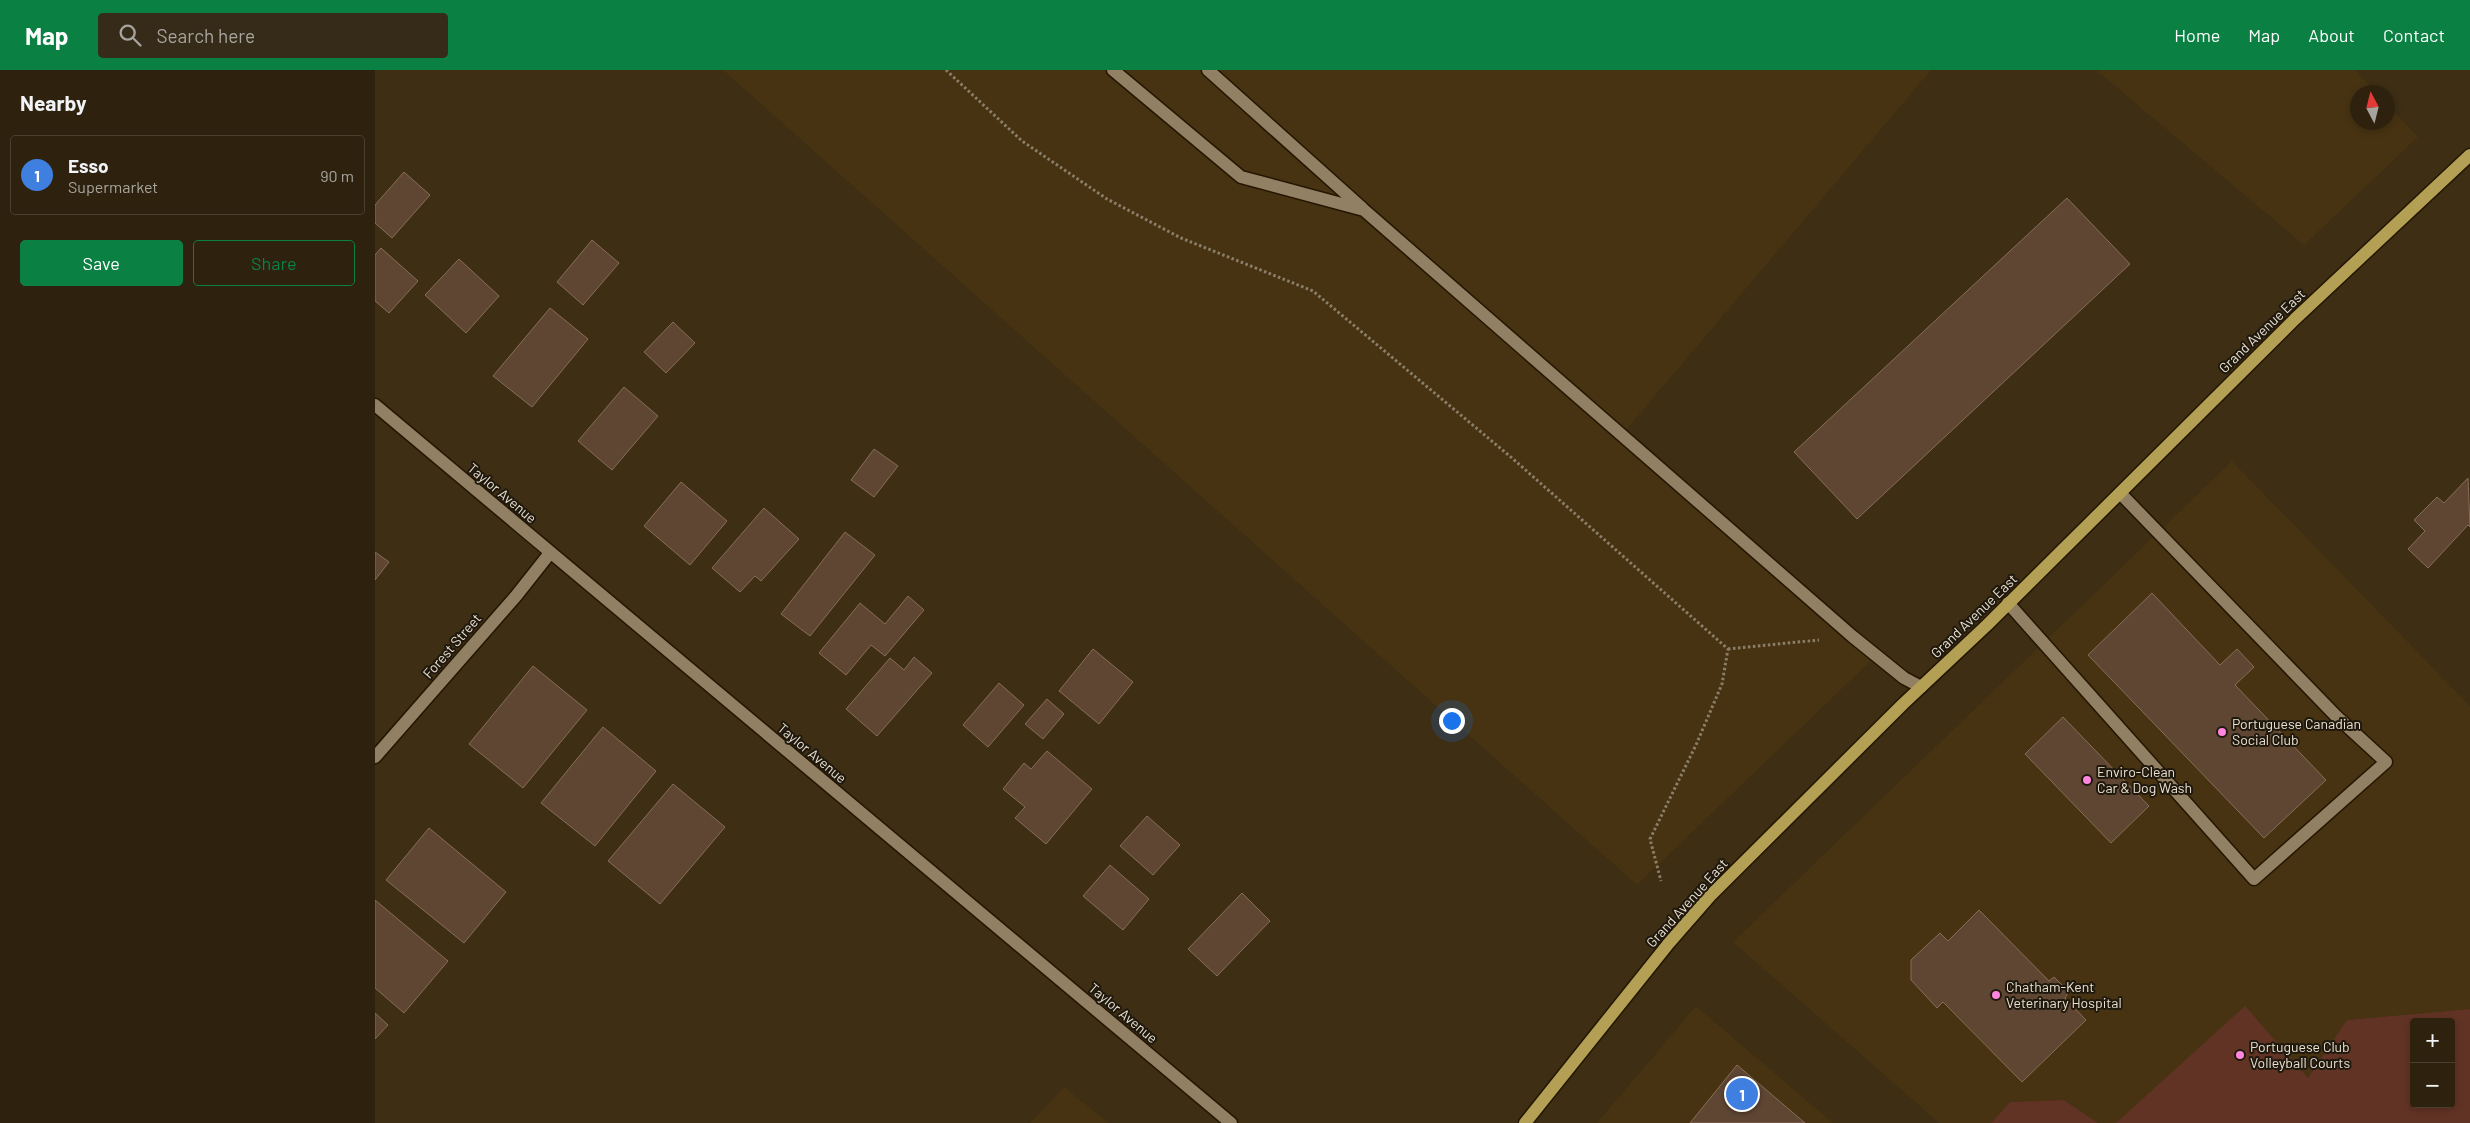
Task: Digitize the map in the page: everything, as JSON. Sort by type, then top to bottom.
[{"type":"main road","name":"Grand Avenue East","points":[[1525,1123],[1669,943],[1710,896],[1921,687],[2009,604],[2295,319],[2470,155]]},
{"type":"street","points":[[1113,70],[1241,177],[1364,210]]},
{"type":"street","points":[[1208,70],[1364,210],[1852,636],[1904,678],[1921,687]]},
{"type":"street","name":"Taylor Avenue","points":[[375,405],[1231,1123]]},
{"type":"street","points":[[2009,604],[2254,879],[2386,762],[2337,716],[2120,493]]},
{"type":"street","name":"Forest Street","points":[[375,757],[516,596],[550,553]]},
{"type":"path","points":[[946,70],[1022,141],[1107,200],[1181,238],[1313,291],[1512,458],[1728,649],[1852,636]]},
{"type":"path","points":[[1661,881],[1650,839],[1723,684],[1728,649]]},
{"type":"shaded area","points":[[723,70],[1931,70],[1621,436],[1874,658],[1637,885]]},
{"type":"shaded area","points":[[2096,70],[2355,70],[2369,85],[2350,85],[2350,130],[2395,130],[2395,112],[2418,137],[2304,245]]},
{"type":"shaded area","points":[[2232,461],[2470,706],[2470,1009],[2347,1020],[2289,1123],[2098,1123],[2064,1100],[2010,1102],[1991,1123],[1939,1123],[1733,942]]},
{"type":"shaded area","points":[[1696,1006],[1833,1123],[1597,1123]]},
{"type":"shaded area","points":[[2245,1006],[2308,1078],[2347,1020],[2470,1009],[2470,1123],[2116,1123]]},
{"type":"shaded area","points":[[1064,1087],[1109,1123],[1030,1123]]},
{"type":"shaded area","points":[[2064,1100],[2098,1123],[1991,1123],[2010,1102]]},
{"type":"building","points":[[404,172],[430,195],[392,238],[375,223],[375,205]]},
{"type":"building","points":[[2067,198],[2130,264],[1857,519],[1794,452]]},
{"type":"building","points":[[592,240],[619,263],[583,305],[557,282]]},
{"type":"building","points":[[381,248],[418,281],[389,313],[375,301],[375,255]]},
{"type":"building","points":[[459,259],[499,296],[466,333],[425,295]]},
{"type":"building","points":[[550,308],[588,339],[532,407],[493,376]]},
{"type":"building","points":[[673,322],[695,343],[666,373],[644,352]]},
{"type":"building","points":[[624,387],[658,416],[612,470],[578,441]]},
{"type":"building","points":[[874,449],[898,466],[874,497],[851,480]]},
{"type":"building","points":[[2468,478],[2470,527],[2468,525],[2428,568],[2408,549],[2425,531],[2414,520],[2437,497],[2444,503]]},
{"type":"building","points":[[681,482],[727,521],[690,565],[644,526]]},
{"type":"building","points":[[764,508],[799,539],[761,581],[755,576],[740,592],[712,568]]},
{"type":"building","points":[[845,532],[875,555],[810,636],[781,614]]},
{"type":"building","points":[[375,552],[389,562],[375,580]]},
{"type":"building","name":"Portuguese Canadian Social Club","points":[[2152,593],[2220,665],[2237,649],[2254,667],[2235,685],[2326,780],[2264,838],[2088,655]]},
{"type":"building","points":[[908,596],[924,610],[885,656],[871,645],[846,675],[819,653],[860,603],[885,624]]},
{"type":"building","points":[[1093,649],[1133,682],[1099,724],[1059,691]]},
{"type":"building","points":[[914,657],[932,673],[877,736],[846,709],[890,658],[904,670]]},
{"type":"building","points":[[533,666],[587,710],[523,788],[469,744]]},
{"type":"building","points":[[999,683],[1024,705],[988,747],[963,725]]},
{"type":"building","points":[[1047,699],[1064,714],[1043,739],[1025,724]]},
{"type":"building","name":"Enviro-Clean Car & Dog Wash","points":[[2063,717],[2149,806],[2111,843],[2025,754]]},
{"type":"building","points":[[603,727],[656,771],[595,846],[541,803]]},
{"type":"building","points":[[1047,751],[1092,789],[1046,844],[1015,818],[1025,807],[1003,789],[1024,763],[1031,769]]},
{"type":"building","points":[[673,784],[725,827],[660,904],[608,861]]},
{"type":"building","points":[[1147,816],[1180,845],[1153,875],[1120,846]]},
{"type":"building","points":[[429,828],[506,892],[464,943],[386,880]]},
{"type":"building","points":[[1110,865],[1149,899],[1123,930],[1083,896]]},
{"type":"building","points":[[1242,893],[1270,921],[1217,976],[1188,949]]},
{"type":"building","points":[[375,900],[448,961],[404,1013],[375,988]]},
{"type":"building","name":"Chatham-Kent Veterinary Hospital","points":[[1979,910],[2049,981],[2054,977],[2069,992],[2065,998],[2086,1020],[2022,1082],[1943,1002],[1937,1008],[1911,980],[1911,960],[1940,933],[1948,941]]},
{"type":"building","points":[[375,1013],[388,1025],[375,1039]]},
{"type":"building","points":[[1737,1065],[1805,1123],[1690,1123]]},
{"type":"place","name":"Portuguese Canadian Social Club","points":[[2222,732]]},
{"type":"place","name":"Enviro-Clean Car & Dog Wash","points":[[2087,780]]},
{"type":"place","name":"Chatham-Kent Veterinary Hospital","points":[[1996,995]]},
{"type":"place","name":"Portuguese Club Volleyball Courts","points":[[2240,1055]]},
{"type":"place","name":"Esso","points":[[1742,1094]]}]
